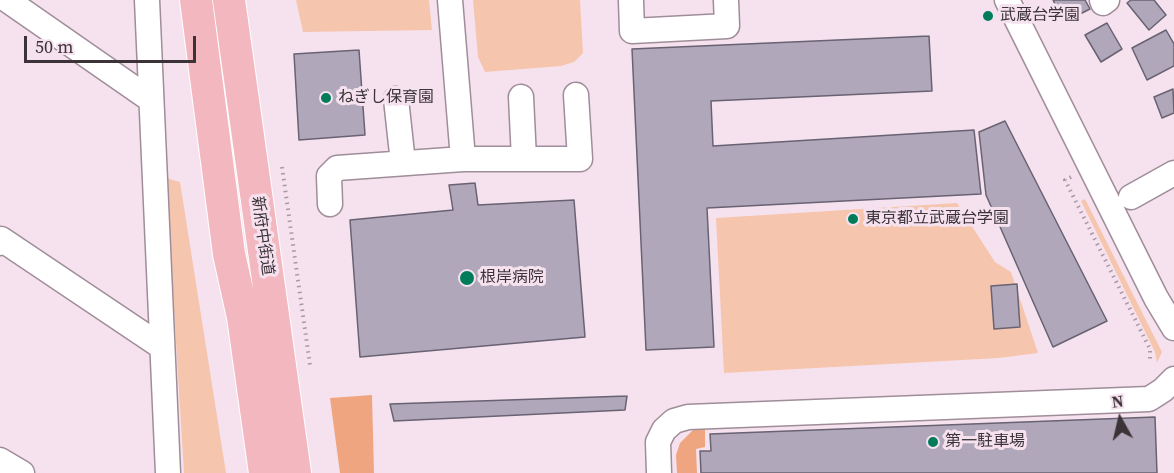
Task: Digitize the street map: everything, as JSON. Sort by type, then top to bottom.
[{"type":"main road","name":"新府中街道","points":[[196,0],[229,254],[243,317],[265,473]]},
{"type":"main road","name":"新府中街道","points":[[213,0],[242,210],[245,253],[243,317]]},
{"type":"main road","name":"新府中街道","points":[[229,0],[295,473]]},
{"type":"street","points":[[7,0],[151,100]]},
{"type":"street","points":[[147,0],[168,473]]},
{"type":"street","points":[[450,0],[464,159]]},
{"type":"street","points":[[631,0],[632,31],[727,26],[726,0]]},
{"type":"street","points":[[1007,0],[1156,298],[1174,328]]},
{"type":"street","points":[[1102,0],[1103,3],[1107,0]]},
{"type":"street","points":[[330,204],[329,176],[337,168],[464,159],[580,159],[576,95]]},
{"type":"street","points":[[521,97],[524,159]]},
{"type":"street","points":[[396,99],[403,163]]},
{"type":"street","points":[[1131,197],[1174,173]]},
{"type":"street","points":[[0,243],[1,239],[162,347]]},
{"type":"street","points":[[1149,399],[1174,379]]},
{"type":"street","points":[[659,473],[658,442],[664,430],[674,421],[688,417],[1174,398]]},
{"type":"street","points":[[0,460],[22,473]]},
{"type":"path","points":[[1072,176],[1065,180],[1150,349],[1150,362]]},
{"type":"shaded area","points":[[296,0],[429,0],[432,30],[303,32]]},
{"type":"shaded area","points":[[473,0],[580,0],[583,53],[574,62],[561,66],[485,72],[478,57]]},
{"type":"shaded area","points":[[166,178],[180,182],[226,473],[184,473]]},
{"type":"shaded area","points":[[1085,199],[1162,352],[1157,363],[1155,352],[1081,201]]},
{"type":"shaded area","points":[[957,203],[995,262],[1011,272],[1038,353],[999,358],[724,373],[716,218]]},
{"type":"shaded area","points":[[372,395],[374,473],[340,473],[330,398]]},
{"type":"shaded area","points":[[705,427],[705,447],[696,449],[697,473],[677,473],[676,455],[680,443],[695,428]]},
{"type":"building","points":[[1053,0],[1085,0],[1090,9],[1064,22]]},
{"type":"building","points":[[1131,0],[1154,0],[1166,15],[1149,30],[1127,3]]},
{"type":"building","points":[[1107,23],[1122,49],[1101,62],[1085,35]]},
{"type":"building","points":[[1166,30],[1174,44],[1174,66],[1147,80],[1132,48]]},
{"type":"building","points":[[929,36],[932,91],[711,101],[713,146],[974,130],[981,194],[707,208],[714,347],[646,350],[632,49]]},
{"type":"building","points":[[359,50],[365,135],[299,140],[294,54]]},
{"type":"building","points":[[1173,89],[1174,113],[1162,118],[1154,97]]},
{"type":"building","points":[[1005,121],[1107,321],[1053,347],[986,195],[979,132]]},
{"type":"building","name":"根岸病院","points":[[475,183],[478,205],[574,200],[585,337],[360,357],[350,220],[453,210],[449,185]]},
{"type":"building","points":[[1017,284],[1020,327],[994,329],[991,286]]},
{"type":"building","points":[[627,396],[625,410],[394,421],[390,404]]},
{"type":"building","name":"第一駐車場","points":[[1155,417],[1157,473],[701,473],[700,451],[711,451],[710,434]]},
{"type":"place","name":"武蔵台学園","points":[[988,16]]},
{"type":"place","name":"ねぎし保育園","points":[[326,98]]},
{"type":"place","name":"東京都立武蔵台学園","points":[[853,219]]},
{"type":"place","name":"根岸病院","points":[[467,278]]},
{"type":"place","name":"第一駐車場","points":[[933,442]]}]
